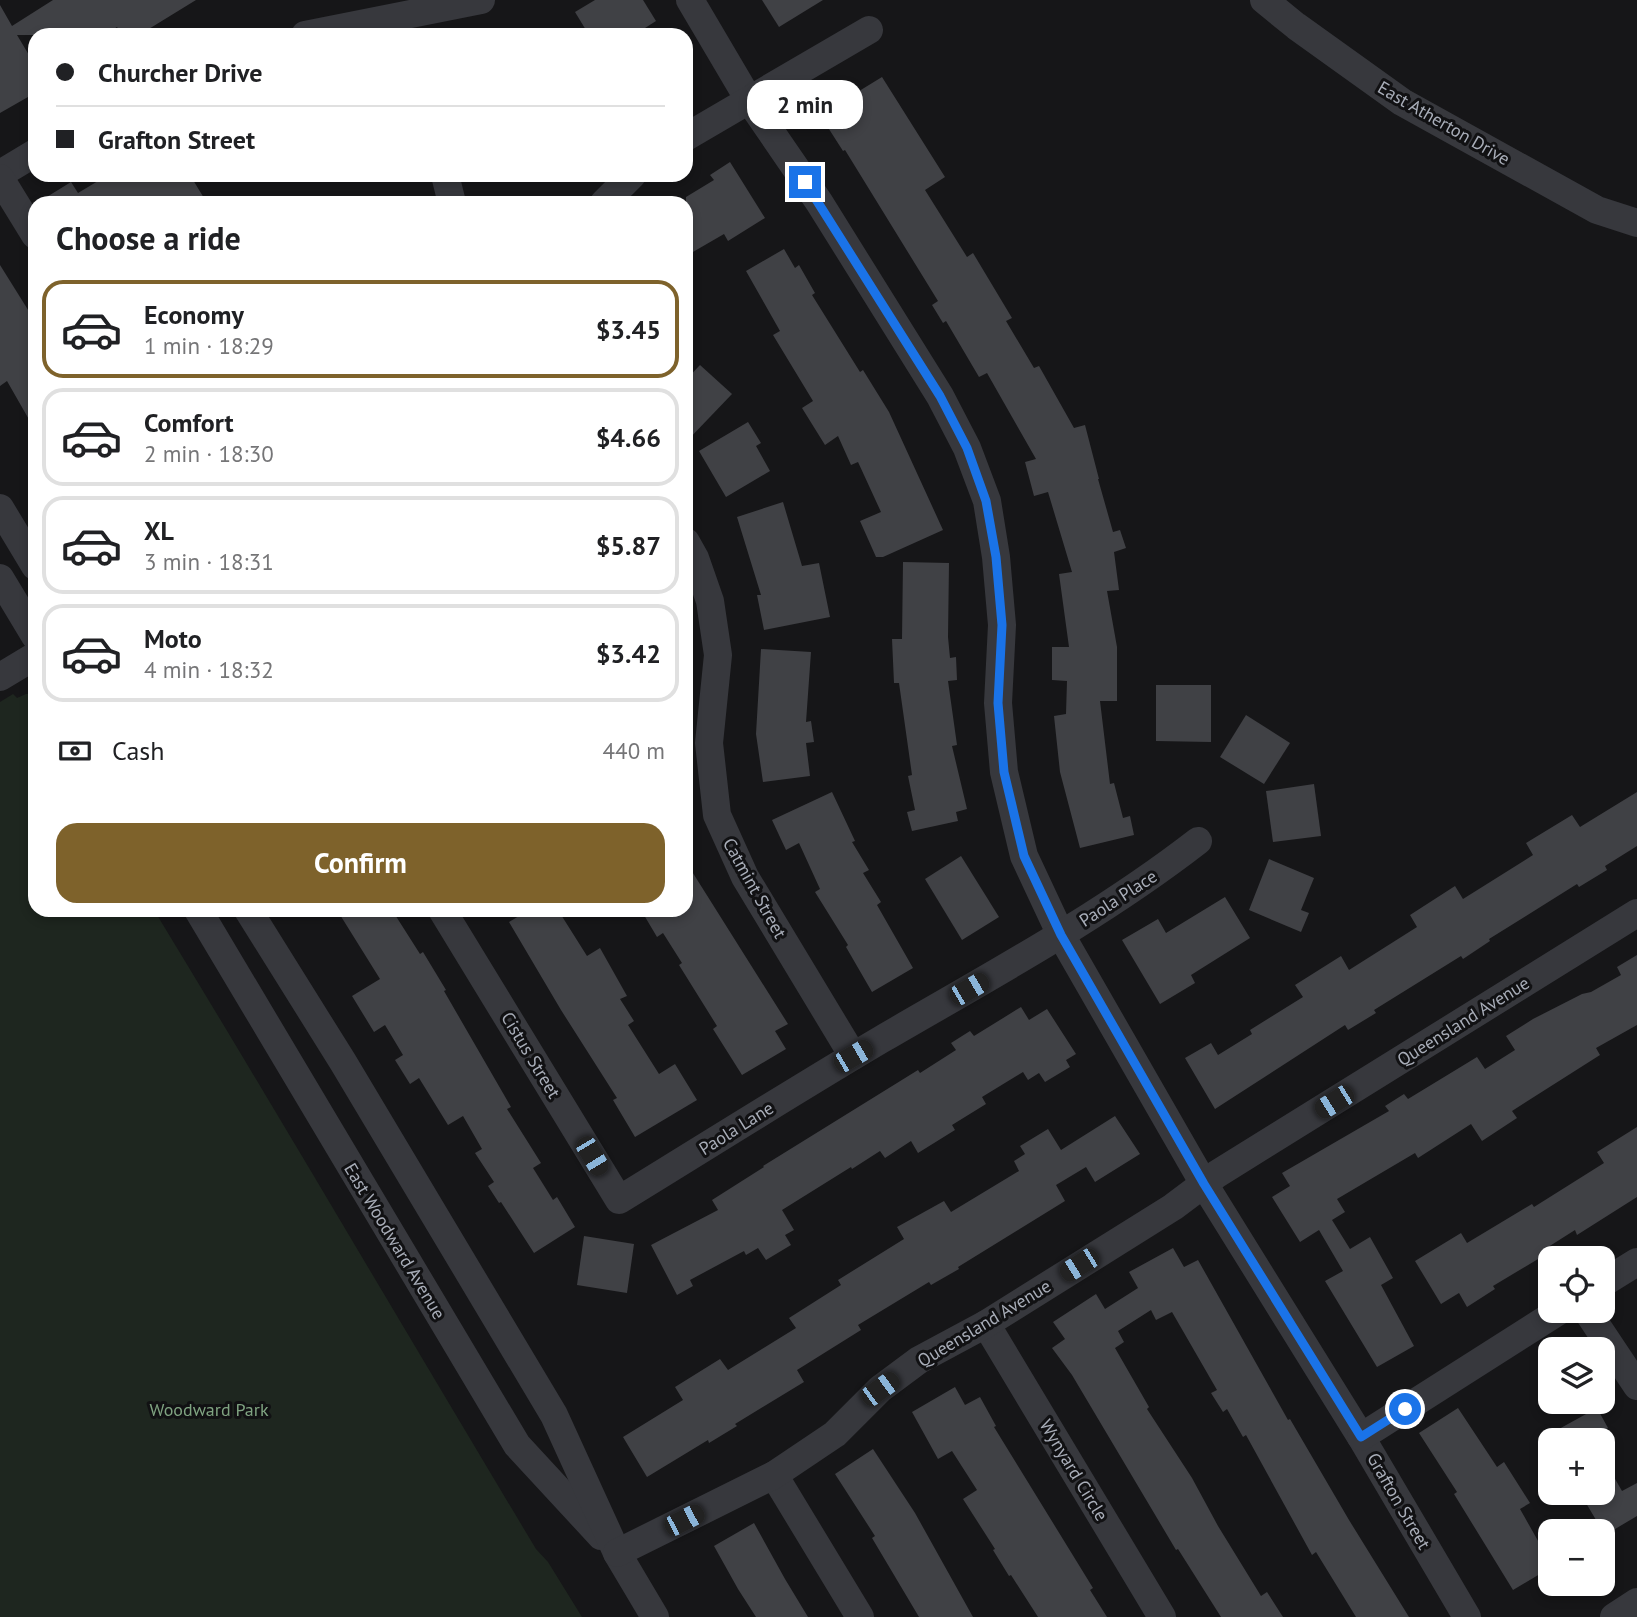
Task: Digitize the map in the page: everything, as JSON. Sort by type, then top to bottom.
[{"type":"street","points":[[344,28],[481,0]]},
{"type":"street","name":"Grafton Street","points":[[690,0],[749,100],[819,202],[940,396],[967,448],[986,501],[996,557],[1002,625],[998,703],[1004,772],[1024,856],[1061,935],[1204,1184],[1361,1437],[1467,1617]]},
{"type":"street","name":"East Atherton Drive","points":[[1264,0],[1402,102],[1597,210],[1637,223]]},
{"type":"street","points":[[693,133],[869,30]]},
{"type":"street","points":[[28,158],[0,176],[28,223]]},
{"type":"street","points":[[611,196],[625,182]]},
{"type":"street","points":[[0,508],[28,554]]},
{"type":"street","name":"Catmint Street","points":[[693,554],[710,601],[718,655],[709,743],[698,757],[717,815],[745,877],[853,1056]]},
{"type":"street","points":[[0,579],[28,625]]},
{"type":"street","points":[[0,677],[28,660]]},
{"type":"street","name":"Paola Place","points":[[853,1056],[1061,935],[1146,881],[1198,841]]},
{"type":"street","name":"Queensland Avenue","points":[[617,1553],[774,1475],[835,1434],[880,1389],[919,1360],[986,1324],[1637,913]]},
{"type":"street","name":"East Woodward Avenue","points":[[202,917],[517,1445],[617,1553]]},
{"type":"street","name":"East Woodward Avenue","points":[[252,917],[351,1074],[554,1415],[617,1553],[655,1617]]},
{"type":"street","name":"Cistus Street","points":[[446,917],[619,1200]]},
{"type":"street","name":"Paola Lane","points":[[619,1200],[853,1056]]},
{"type":"street","points":[[1615,1276],[1637,1262]]},
{"type":"street","points":[[1361,1437],[1540,1323]]},
{"type":"street","points":[[1595,1323],[1637,1386]]},
{"type":"street","name":"Wynyard Circle","points":[[986,1324],[1162,1617]]},
{"type":"street","points":[[774,1475],[860,1617]]},
{"type":"street","points":[[1614,1617],[1637,1602]]},
{"type":"green space","name":"Woodward Park","points":[[13,694],[17,698],[28,694],[28,917],[158,917],[536,1549],[548,1562],[582,1617],[0,1617],[0,702]]},
{"type":"building","points":[[53,0],[196,0],[150,28],[28,28],[28,35],[17,35],[28,53],[28,97],[0,113],[0,5],[12,26]]},
{"type":"building","points":[[595,0],[643,0],[656,21],[645,28],[585,28],[575,12]]},
{"type":"building","points":[[762,0],[823,0],[779,27]]},
{"type":"building","points":[[882,77],[945,177],[925,190],[967,257],[973,253],[1012,318],[1006,321],[1034,368],[1039,366],[1074,428],[1085,425],[1113,532],[1120,530],[1126,548],[1114,552],[1119,590],[1107,591],[1117,647],[1117,701],[1100,701],[1110,784],[1114,783],[1123,818],[1130,816],[1134,835],[1080,848],[1060,772],[1054,716],[1066,714],[1067,681],[1052,680],[1052,647],[1069,647],[1059,574],[1072,572],[1048,492],[1034,496],[1025,462],[1036,459],[987,373],[979,377],[946,321],[943,323],[932,305],[938,301],[845,150],[843,151],[820,115]]},
{"type":"building","points":[[730,162],[765,218],[728,241],[724,234],[693,252],[693,196],[688,196],[714,180],[710,175]]},
{"type":"building","points":[[71,182],[78,193],[96,182],[194,182],[203,196],[48,196]]},
{"type":"building","points":[[784,249],[795,268],[799,265],[815,293],[812,295],[860,372],[863,370],[889,412],[943,530],[883,557],[876,557],[860,521],[881,512],[858,462],[851,465],[838,436],[825,445],[802,408],[813,401],[773,335],[780,331],[746,271]]},
{"type":"building","points":[[0,265],[28,310],[28,418],[7,381],[0,386]]},
{"type":"building","points":[[700,365],[732,394],[693,435],[693,372]]},
{"type":"building","points":[[748,422],[761,443],[756,446],[770,471],[726,497],[699,451]]},
{"type":"building","points":[[783,502],[802,566],[819,563],[830,617],[764,630],[757,595],[761,595],[737,517]]},
{"type":"building","points":[[903,562],[949,563],[948,637],[950,658],[956,657],[957,680],[948,681],[957,745],[952,746],[967,809],[956,812],[958,821],[912,831],[907,812],[915,810],[908,776],[912,775],[899,683],[894,683],[892,639],[902,639]]},
{"type":"building","points":[[761,649],[811,652],[806,722],[811,721],[814,742],[806,743],[810,776],[763,782],[756,734]]},
{"type":"building","points":[[1156,685],[1211,685],[1211,742],[1156,741]]},
{"type":"building","points":[[1246,715],[1290,743],[1264,784],[1220,757]]},
{"type":"building","points":[[1314,784],[1321,836],[1273,842],[1266,791]]},
{"type":"building","points":[[832,792],[855,841],[852,842],[869,870],[863,873],[881,902],[877,905],[913,968],[872,992],[846,947],[848,945],[815,892],[820,889],[799,843],[786,850],[772,820]]},
{"type":"building","points":[[1637,792],[1637,846],[1605,866],[1607,870],[1579,887],[1577,884],[1489,939],[1490,941],[1463,959],[1461,956],[1374,1010],[1376,1013],[1348,1030],[1345,1025],[1215,1109],[1185,1058],[1211,1043],[1218,1055],[1252,1034],[1250,1030],[1303,997],[1295,985],[1341,956],[1349,970],[1417,927],[1410,915],[1455,886],[1463,899],[1533,855],[1526,843],[1572,815],[1580,827]]},
{"type":"building","points":[[961,856],[999,917],[962,940],[925,879]]},
{"type":"building","points":[[1269,859],[1314,878],[1301,910],[1309,913],[1301,932],[1249,910]]},
{"type":"building","points":[[693,873],[788,1024],[775,1031],[786,1049],[742,1075],[713,1029],[717,1026],[679,965],[682,963],[663,933],[657,937],[645,917],[693,917]]},
{"type":"building","points":[[1225,897],[1250,938],[1191,975],[1195,983],[1160,1004],[1122,940],[1158,919],[1166,933]]},
{"type":"building","points":[[341,917],[396,917],[420,954],[423,952],[511,1107],[507,1109],[541,1163],[533,1168],[553,1200],[557,1197],[575,1227],[534,1253],[488,1186],[494,1182],[475,1153],[482,1149],[463,1116],[448,1125],[419,1078],[410,1084],[395,1060],[403,1055],[385,1025],[374,1032],[352,996],[380,979]]},
{"type":"building","points":[[517,917],[562,917],[587,956],[600,948],[627,996],[620,999],[634,1021],[628,1025],[659,1074],[675,1064],[697,1100],[635,1137],[613,1100],[617,1098],[509,922]]},
{"type":"building","points":[[1637,955],[1637,1025],[1596,1048],[1600,1055],[1512,1111],[1517,1118],[1482,1141],[1471,1124],[1418,1158],[1415,1153],[1337,1199],[1345,1212],[1332,1220],[1350,1249],[1370,1237],[1393,1278],[1381,1285],[1414,1346],[1377,1367],[1325,1281],[1343,1271],[1319,1230],[1300,1242],[1272,1197],[1290,1186],[1282,1173],[1389,1111],[1385,1106],[1404,1094],[1408,1099],[1477,1057],[1485,1069],[1515,1050],[1506,1036],[1533,1019],[1621,975],[1617,967]]},
{"type":"building","points":[[1021,1007],[1029,1020],[1047,1009],[1076,1054],[1066,1060],[1070,1067],[1045,1082],[1039,1073],[1028,1080],[1023,1072],[982,1097],[986,1104],[952,1125],[955,1130],[918,1153],[911,1141],[885,1158],[880,1151],[852,1169],[851,1167],[782,1210],[794,1230],[785,1235],[791,1245],[766,1260],[758,1248],[746,1255],[744,1251],[690,1280],[693,1286],[677,1295],[651,1245],[718,1210],[712,1200],[918,1070],[920,1073],[956,1050],[951,1043],[970,1031],[974,1036]]},
{"type":"building","points":[[1115,1116],[1140,1154],[1095,1182],[1086,1167],[1056,1185],[1065,1201],[958,1267],[959,1269],[931,1285],[929,1282],[858,1325],[861,1330],[797,1370],[804,1382],[709,1443],[708,1440],[647,1477],[623,1437],[683,1400],[675,1387],[720,1359],[728,1370],[796,1328],[789,1318],[841,1285],[838,1280],[904,1239],[897,1227],[944,1201],[951,1212],[1019,1171],[1014,1161],[1025,1154],[1020,1146],[1048,1129],[1061,1150]]},
{"type":"building","points":[[1637,1127],[1637,1197],[1577,1235],[1575,1230],[1550,1246],[1538,1246],[1538,1259],[1493,1286],[1495,1289],[1467,1307],[1459,1293],[1441,1304],[1415,1261],[1461,1233],[1467,1243],[1532,1204],[1534,1207],[1604,1163],[1597,1152]]},
{"type":"building","points":[[584,1236],[634,1244],[627,1293],[577,1285]]},
{"type":"building","points":[[1173,1248],[1184,1267],[1198,1260],[1288,1420],[1290,1419],[1409,1617],[1356,1617],[1316,1552],[1312,1555],[1246,1435],[1243,1437],[1227,1409],[1223,1412],[1211,1393],[1217,1390],[1172,1312],[1156,1320],[1151,1310],[1118,1331],[1124,1342],[1115,1348],[1149,1407],[1147,1409],[1192,1478],[1261,1596],[1267,1592],[1283,1617],[1221,1617],[1178,1549],[1176,1550],[1072,1375],[1052,1348],[1065,1339],[1053,1322],[1096,1294],[1105,1309],[1138,1288],[1129,1272]]},
{"type":"building","points":[[955,1387],[965,1405],[980,1397],[996,1426],[994,1427],[1093,1588],[1090,1590],[1107,1617],[1038,1617],[1011,1575],[1009,1576],[963,1499],[977,1490],[952,1451],[938,1459],[912,1412]]},
{"type":"building","points":[[1458,1408],[1497,1467],[1504,1462],[1530,1503],[1520,1509],[1538,1541],[1538,1575],[1513,1590],[1454,1494],[1457,1492],[1419,1433]]},
{"type":"building","points":[[1586,1414],[1600,1414],[1608,1428],[1561,1428]]},
{"type":"building","points":[[873,1449],[915,1513],[973,1617],[919,1617],[872,1538],[875,1536],[835,1474]]},
{"type":"building","points":[[1615,1479],[1622,1491],[1637,1483],[1637,1516],[1615,1529],[1615,1519],[1595,1519],[1587,1505],[1615,1505]]},
{"type":"building","points":[[754,1523],[808,1617],[756,1617],[738,1589],[714,1546]]},
{"type":"route","points":[[805,182],[940,396],[967,448],[986,501],[996,557],[1002,625],[998,703],[1004,772],[1024,856],[1061,935],[1204,1184],[1361,1437],[1405,1409]]}]
